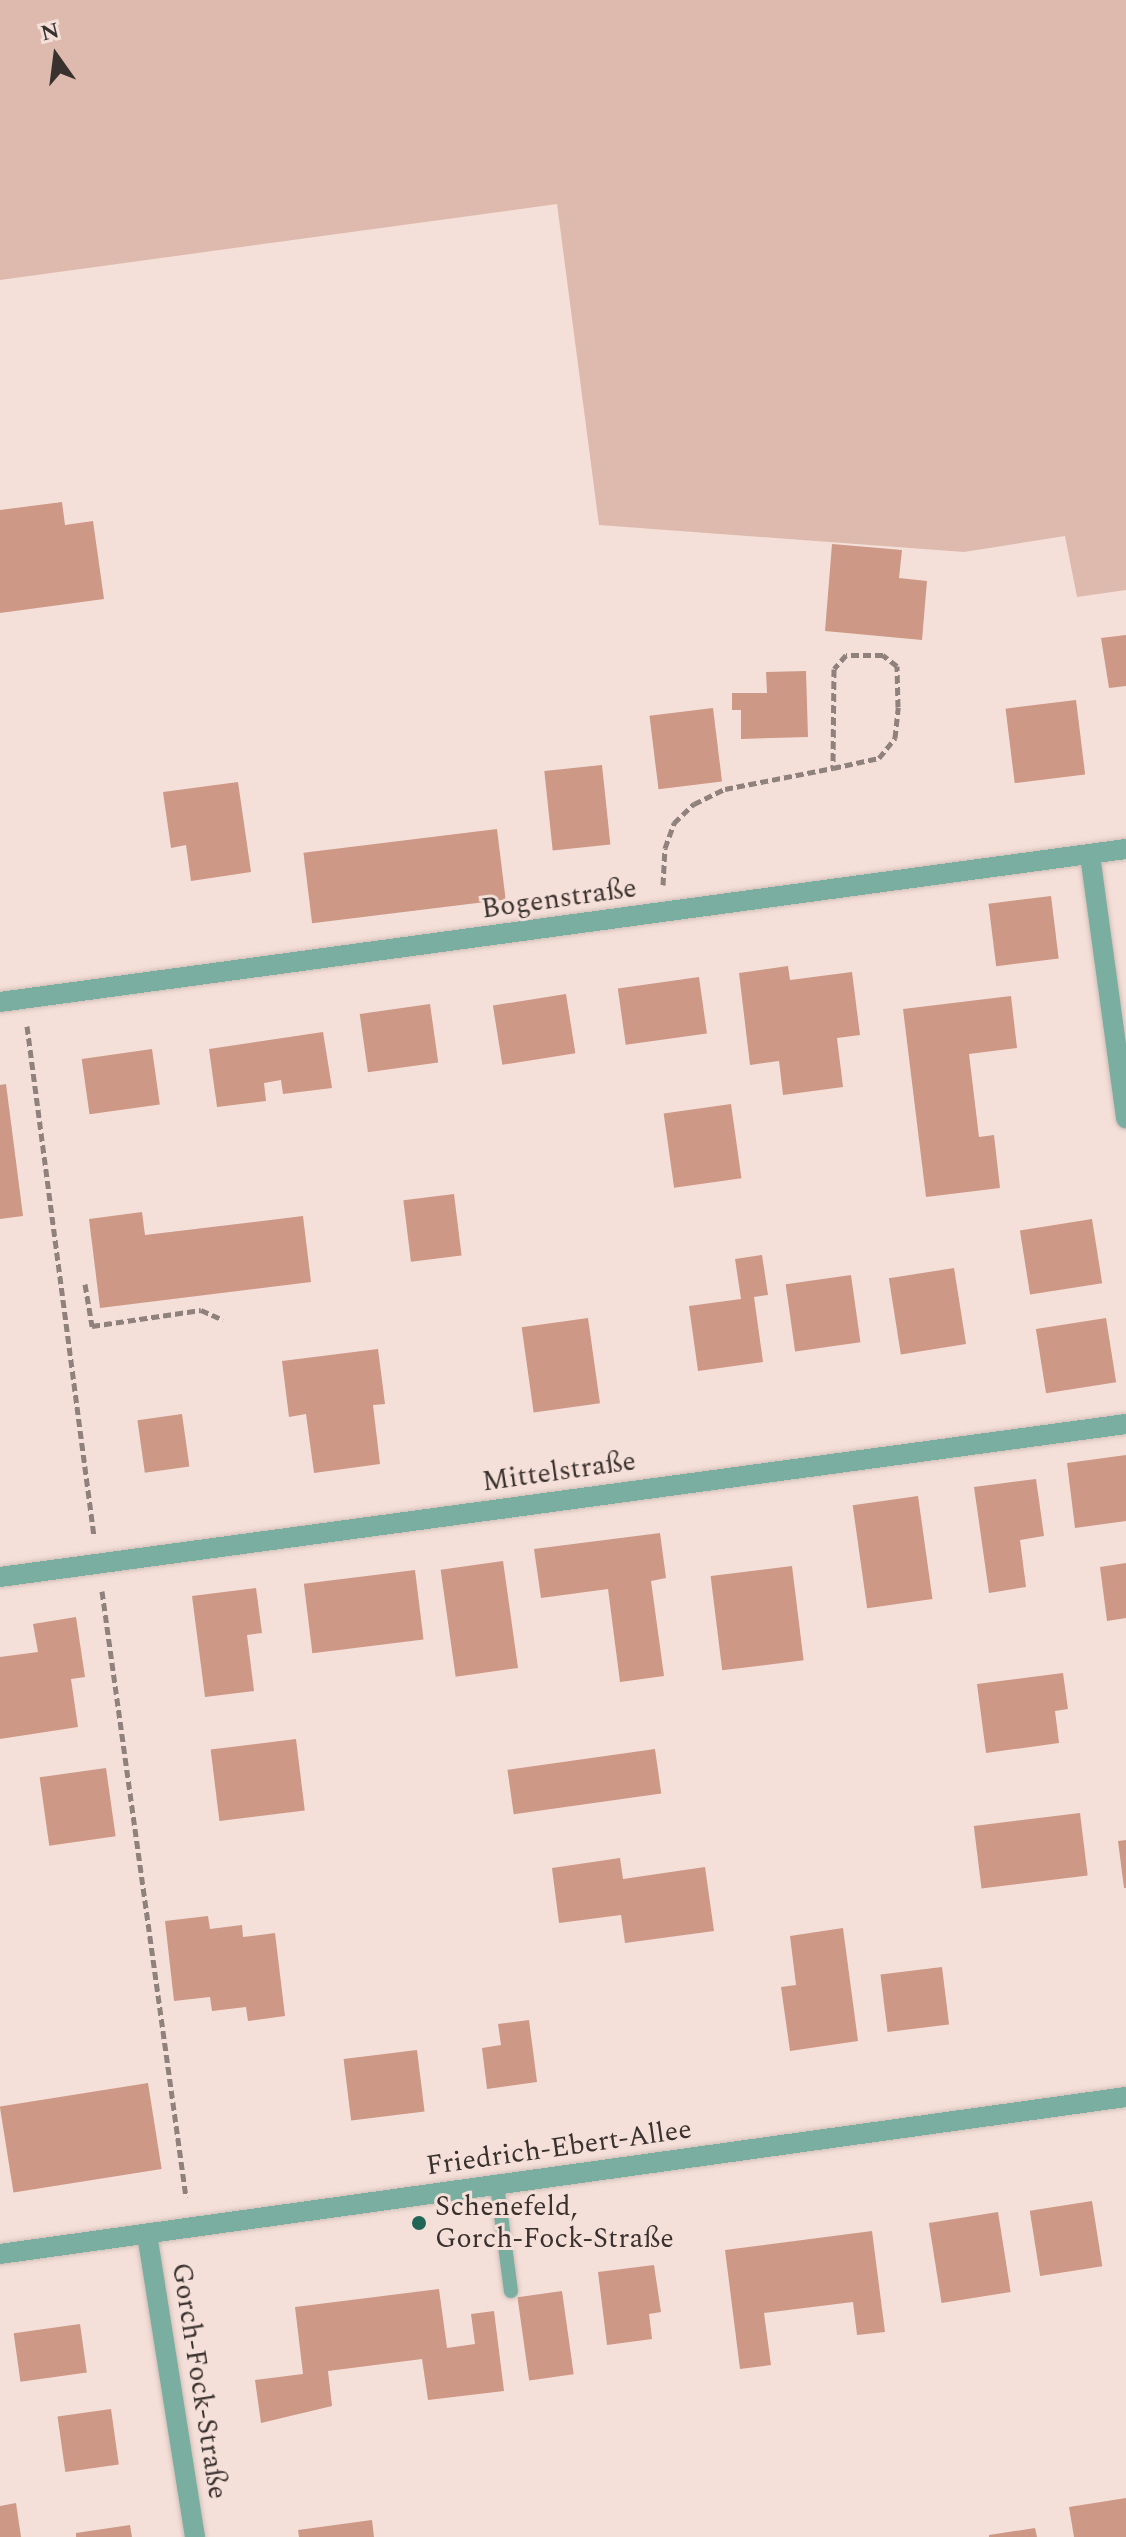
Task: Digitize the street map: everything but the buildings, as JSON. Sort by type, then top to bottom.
[{"type":"street","name":"Bogenstraße","points":[[0,1002],[1126,849]]},
{"type":"street","points":[[1090,855],[1126,1119]]},
{"type":"street","name":"Mittelstraße","points":[[0,1577],[1126,1424]]},
{"type":"street","name":"Friedrich-Ebert-Allee","points":[[0,2254],[1126,2097]]},
{"type":"street","name":"Gorch-Fock-Straße","points":[[147,2234],[195,2537]]},
{"type":"lane","points":[[497,2185],[511,2291]]},
{"type":"path","points":[[667,913],[665,848],[674,823],[694,804],[725,789],[833,768],[879,758],[895,738],[897,666],[883,655],[846,655],[834,669],[833,768]]},
{"type":"path","points":[[26,1018],[96,1550]]},
{"type":"path","points":[[85,1284],[92,1326],[201,1310],[223,1320]]},
{"type":"path","points":[[99,1578],[186,2197]]},
{"type":"shaded area","points":[[0,0],[1126,0],[1126,590],[1077,597],[1065,536],[964,552],[599,525],[557,204],[0,280]]},
{"type":"place","name":"Schenefeld, Gorch-Fock-Straße","points":[[419,2223]]}]
